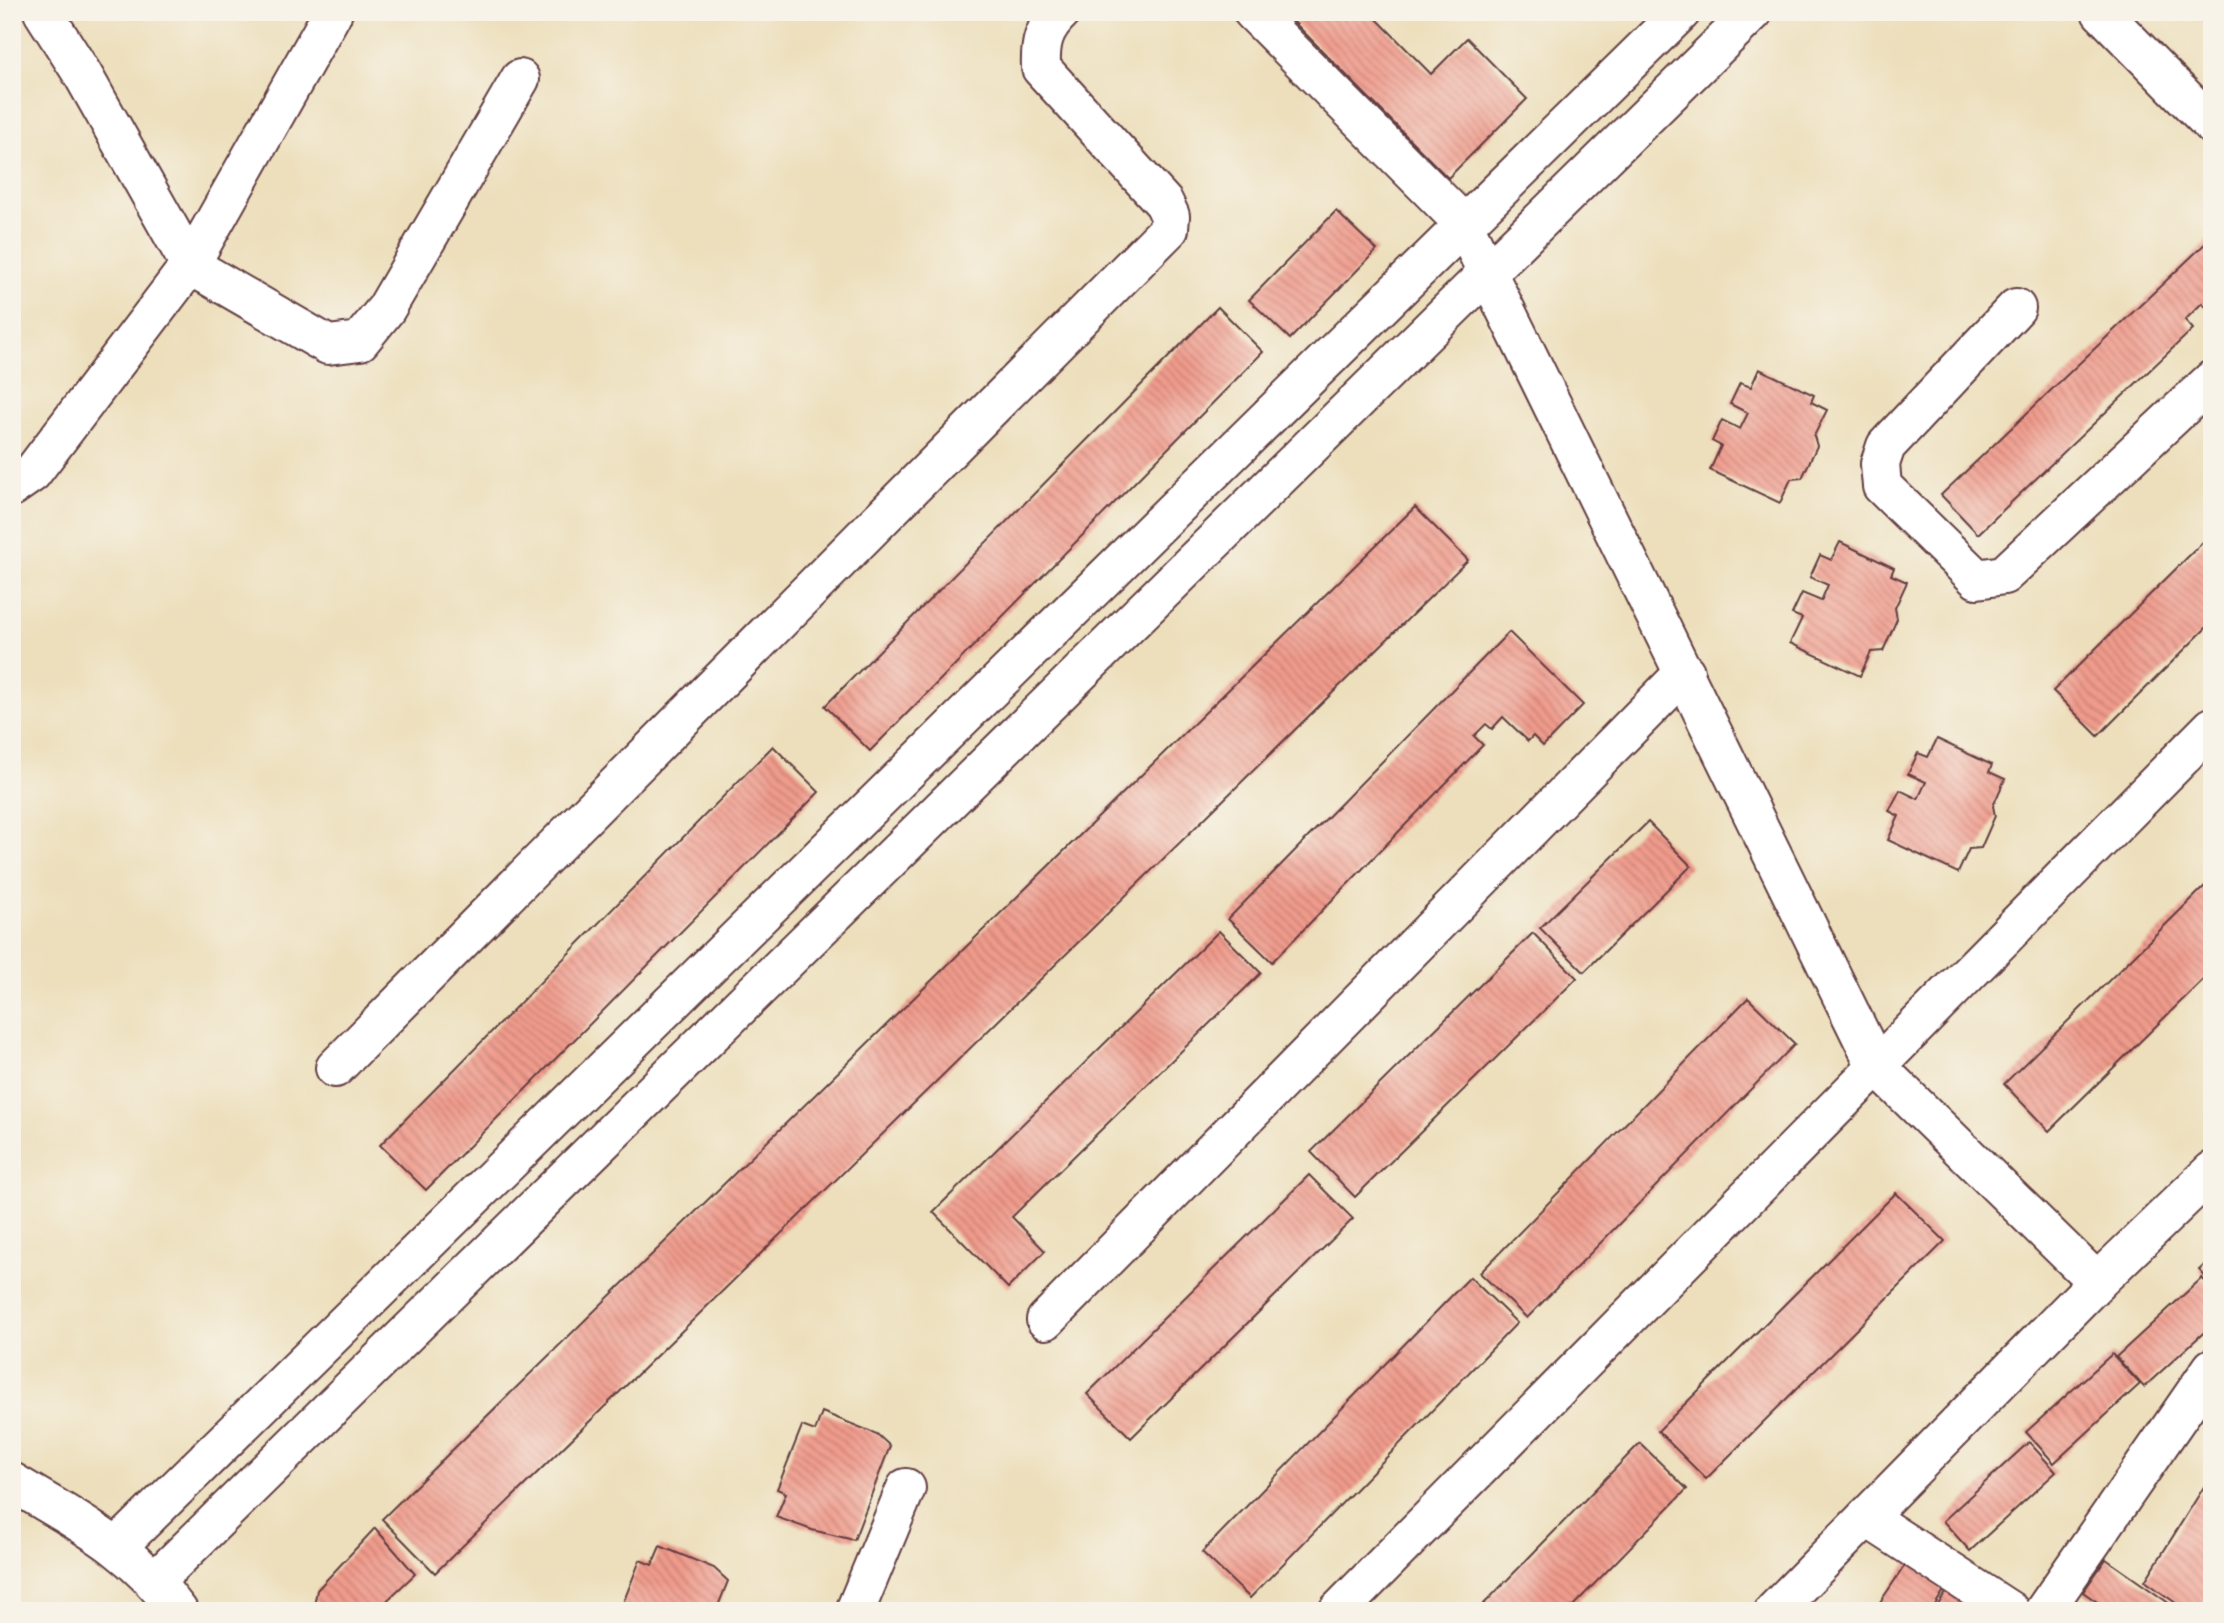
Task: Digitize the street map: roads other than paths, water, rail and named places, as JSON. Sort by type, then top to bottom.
[{"type":"street","points":[[43,12],[83,75],[190,265],[327,345],[360,341],[386,309],[520,79]]},
{"type":"street","points":[[12,487],[32,473],[190,265],[333,12]]},
{"type":"street","points":[[335,1068],[1169,229],[1170,216],[1164,203],[1041,68],[1040,45],[1051,22],[1061,12]]},
{"type":"street","points":[[1253,12],[1464,223],[1876,1066],[2097,1282]]},
{"type":"street","points":[[118,1546],[1681,12]]},
{"type":"street","points":[[156,1580],[1753,12]]},
{"type":"street","points":[[2101,12],[2212,125]]},
{"type":"street","points":[[2015,308],[1886,446],[1880,464],[1882,486],[1977,579],[2004,575],[2212,380]]},
{"type":"street","points":[[1046,1320],[1685,671]]},
{"type":"street","points":[[1338,1611],[2212,727]]},
{"type":"street","points":[[1774,1611],[2097,1282],[2212,1171]]},
{"type":"street","points":[[2043,1611],[2212,1368]]},
{"type":"street","points":[[12,1482],[118,1546],[156,1580],[178,1611]]},
{"type":"street","points":[[855,1611],[906,1488]]},
{"type":"street","points":[[1866,1517],[2010,1611]]}]
